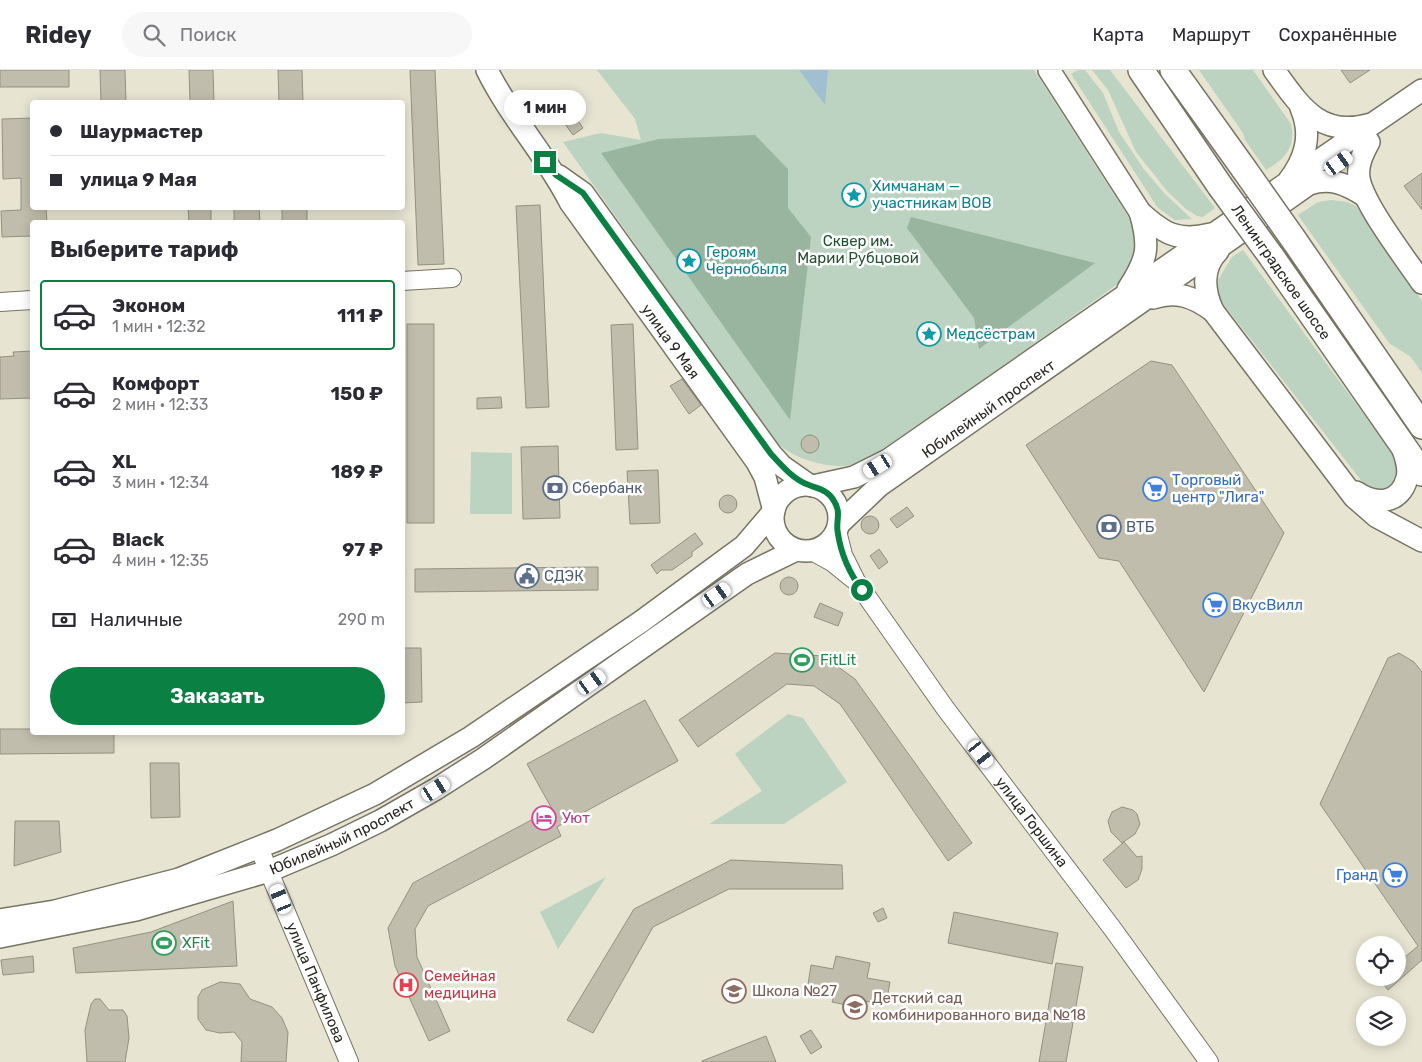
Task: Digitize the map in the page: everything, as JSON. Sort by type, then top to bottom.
[{"type":"highway","name":"Ленинградское шоссе","points":[[1141,70],[1220,186],[1422,473]]},
{"type":"highway","name":"Ленинградское шоссе","points":[[1173,70],[1294,240],[1422,426]]},
{"type":"main road","name":"улица 9 Мая","points":[[487,70],[537,150],[556,175],[570,202],[757,462],[765,477],[774,512]]},
{"type":"main road","points":[[1049,70],[1140,212],[1156,227],[1170,235],[1218,239]]},
{"type":"main road","points":[[1274,70],[1301,108],[1315,118],[1333,126],[1362,127],[1371,132]]},
{"type":"main road","points":[[1134,298],[1218,239],[1309,184],[1422,90]]},
{"type":"main road","points":[[1422,106],[1371,132],[1287,183],[1218,239],[1206,276],[1208,300],[1213,311],[1354,497],[1377,517],[1422,541]]},
{"type":"main road","points":[[1287,183],[1300,165],[1306,150],[1307,129],[1301,108]]},
{"type":"main road","points":[[1371,132],[1363,152],[1359,171],[1365,196],[1422,283]]},
{"type":"main road","name":"улица 9 Мая","points":[[556,175],[583,193],[771,454],[782,466],[811,486]]},
{"type":"main road","points":[[1309,184],[1320,180],[1342,183],[1365,196]]},
{"type":"main road","points":[[1134,298],[1146,255],[1147,240],[1140,212]]},
{"type":"main road","points":[[1134,298],[1179,294],[1192,298],[1213,311]]},
{"type":"main road","name":"Юбилейный проспект","points":[[0,920],[55,911],[131,893],[179,878],[259,848],[375,794],[470,737],[642,620],[732,556],[744,546],[774,512],[781,497],[788,491],[796,487],[811,486],[854,477],[888,460],[1134,298]]},
{"type":"main road","name":"Юбилейный проспект","points":[[0,937],[136,910],[269,871],[331,845],[380,821],[436,789],[747,574],[771,560],[828,544],[838,527],[879,486],[1134,298]]},
{"type":"main road","points":[[1343,482],[1369,500],[1379,502],[1394,497],[1400,491],[1407,478],[1406,459],[1400,442]]},
{"type":"main road","points":[[811,486],[828,493],[834,500],[838,507],[838,527]]},
{"type":"main road","points":[[774,512],[773,522],[780,538],[804,550]]},
{"type":"street","points":[[405,281],[452,278]]},
{"type":"street","points":[[0,302],[30,300]]},
{"type":"street","name":"улица Горшина","points":[[838,527],[844,555],[856,581],[945,708],[1112,928],[1209,1062]]},
{"type":"street","name":"улица Горшина","points":[[804,550],[832,562],[856,581]]},
{"type":"street","name":"улица Панфилова","points":[[259,848],[349,1062]]},
{"type":"green space","name":"Сквер им. Марии Рубцовой","points":[[597,70],[1034,70],[1136,229],[1139,259],[1115,286],[882,452],[857,464],[847,466],[812,462],[791,453],[774,440],[563,142],[601,133],[641,140],[635,119]]},
{"type":"green space","points":[[1078,70],[1085,70],[1103,93],[1119,132],[1143,168],[1165,194],[1192,219],[1175,220],[1158,208],[1071,74]]},
{"type":"green space","points":[[1092,70],[1110,70],[1215,208],[1203,217],[1197,216],[1186,209],[1168,192],[1136,152],[1108,90]]},
{"type":"green space","points":[[1199,70],[1253,70],[1291,124],[1292,139],[1288,152],[1284,157],[1266,170]]},
{"type":"green space","points":[[755,135],[788,169],[788,208],[811,237],[790,420],[601,153],[659,139]]},
{"type":"green space","points":[[1331,200],[1347,202],[1356,206],[1422,301],[1422,373],[1411,357],[1389,343],[1298,215],[1318,202]]},
{"type":"green space","points":[[911,217],[1095,263],[979,349],[974,318],[907,228]]},
{"type":"green space","points":[[1243,250],[1398,461],[1401,467],[1392,490],[1371,493],[1217,296],[1215,285],[1232,257]]},
{"type":"green space","points":[[471,452],[512,453],[512,514],[470,514]]},
{"type":"green space","points":[[788,714],[803,718],[847,782],[784,824],[709,824],[762,791],[735,754]]},
{"type":"green space","points":[[606,877],[558,949],[540,912]]},
{"type":"water","points":[[799,70],[828,70],[825,105]]},
{"type":"building","points":[[0,70],[69,70],[69,87],[0,87]]},
{"type":"building","points":[[100,70],[125,70],[126,100],[101,100]]},
{"type":"building","points":[[189,70],[213,70],[214,100],[190,100]]},
{"type":"building","points":[[278,70],[302,70],[303,100],[279,100]]},
{"type":"building","points":[[410,70],[435,70],[444,264],[418,265]]},
{"type":"building","points":[[1341,70],[1370,70],[1350,83]]},
{"type":"building","points":[[568,106],[583,128],[573,135],[557,113]]},
{"type":"building","points":[[30,118],[30,210],[46,210],[47,220],[30,220],[30,236],[2,237],[1,211],[21,210],[21,178],[3,179],[2,119]]},
{"type":"building","points":[[1422,173],[1422,210],[1404,186]]},
{"type":"building","points":[[540,205],[549,407],[526,408],[516,206]]},
{"type":"building","points":[[188,210],[211,210],[211,220],[189,220]]},
{"type":"building","points":[[234,210],[259,210],[260,220],[234,220]]},
{"type":"building","points":[[282,210],[307,210],[307,220],[282,220]]},
{"type":"building","points":[[407,324],[434,324],[434,523],[407,523]]},
{"type":"building","points":[[633,324],[638,449],[616,450],[611,325]]},
{"type":"building","points":[[30,351],[30,398],[0,399],[0,357],[14,356],[13,352]]},
{"type":"building","name":"Торговый центр \"Лига\"","points":[[1151,361],[1172,365],[1284,533],[1204,692],[1119,561],[1099,558],[1026,445]]},
{"type":"building","points":[[682,379],[701,405],[689,414],[670,386]]},
{"type":"building","points":[[501,397],[502,408],[477,409],[477,398]]},
{"type":"building","points":[[810,435],[818,440],[819,444],[814,452],[810,453],[802,448],[801,444],[806,436]]},
{"type":"building","points":[[558,446],[560,518],[523,519],[521,447]]},
{"type":"building","points":[[658,470],[660,523],[630,524],[627,471]]},
{"type":"building","points":[[728,495],[736,500],[737,504],[732,512],[728,513],[720,508],[719,504],[724,496]]},
{"type":"building","points":[[907,507],[914,516],[897,528],[890,519]]},
{"type":"building","points":[[866,516],[874,516],[879,521],[877,532],[866,534],[861,529],[861,521]]},
{"type":"building","points":[[695,533],[703,544],[692,552],[692,556],[672,570],[661,570],[657,574],[651,565]]},
{"type":"building","points":[[879,549],[888,562],[879,569],[870,556]]},
{"type":"building","points":[[598,567],[598,590],[415,592],[415,569]]},
{"type":"building","points":[[789,577],[797,582],[798,586],[793,594],[789,595],[781,590],[780,586],[785,578]]},
{"type":"building","points":[[820,603],[843,613],[838,626],[814,617]]},
{"type":"building","points":[[405,648],[421,648],[422,702],[405,703]]},
{"type":"building","points":[[775,653],[823,656],[855,679],[972,843],[948,861],[840,704],[814,686],[787,684],[698,747],[679,720]]},
{"type":"building","name":"Гранд","points":[[1399,653],[1414,662],[1422,672],[1422,960],[1406,974],[1406,956],[1418,946],[1320,804],[1388,658]]},
{"type":"building","points":[[645,700],[678,761],[557,827],[561,836],[428,906],[415,929],[417,957],[450,1031],[429,1041],[395,966],[388,928],[413,883],[552,809],[527,764]]},
{"type":"building","points":[[0,729],[30,729],[30,735],[114,735],[114,753],[0,754]]},
{"type":"building","points":[[150,763],[179,763],[180,817],[151,818]]},
{"type":"building","points":[[1122,807],[1133,810],[1137,814],[1140,824],[1135,834],[1122,843],[1111,832],[1108,821],[1112,812]]},
{"type":"building","points":[[15,821],[59,821],[61,852],[14,866]]},
{"type":"building","points":[[1124,842],[1137,857],[1142,856],[1142,869],[1138,880],[1126,888],[1103,860]]},
{"type":"building","points":[[731,860],[842,865],[843,889],[729,889],[653,927],[593,1033],[567,1020],[634,909]]},
{"type":"building","points":[[233,901],[237,966],[76,973],[73,948],[151,932]]},
{"type":"building","points":[[883,908],[887,918],[878,922],[873,913]]},
{"type":"building","points":[[954,912],[1058,933],[1052,964],[948,943]]},
{"type":"building","points":[[33,956],[34,972],[3,975],[1,960]]},
{"type":"building","points":[[836,956],[870,963],[867,978],[890,982],[886,1005],[854,999],[852,1006],[832,1002],[834,996],[807,991],[811,965],[833,969]]},
{"type":"building","points":[[1056,963],[1083,967],[1066,1062],[1039,1062]]},
{"type":"building","points":[[220,982],[240,984],[250,999],[272,1007],[282,1018],[288,1032],[286,1062],[241,1062],[242,1042],[234,1032],[220,1033],[206,1030],[198,1019],[198,997],[202,990]]},
{"type":"building","points":[[95,999],[100,999],[109,1010],[123,1010],[127,1016],[129,1038],[125,1062],[87,1062],[85,1030],[91,1004]]},
{"type":"building","points":[[811,1030],[822,1047],[811,1054],[800,1036]]},
{"type":"building","points":[[766,1036],[776,1062],[702,1062],[702,1061]]},
{"type":"place","name":"Химчанам — участникам ВОВ","points":[[854,195]]},
{"type":"place","name":"Героям Чернобыля","points":[[689,261]]},
{"type":"place","name":"Медсёстрам","points":[[929,334]]},
{"type":"place","name":"Сбербанк","points":[[555,488]]},
{"type":"place","name":"Торговый центр \"Лига\"","points":[[1155,489]]},
{"type":"place","name":"ВТБ","points":[[1109,527]]},
{"type":"place","name":"СДЭК","points":[[527,576]]},
{"type":"place","name":"ВкусВилл","points":[[1215,605]]},
{"type":"place","name":"FitLit","points":[[802,660]]},
{"type":"place","name":"Уют","points":[[544,818]]},
{"type":"place","name":"Гранд","points":[[1395,875]]},
{"type":"place","name":"XFit","points":[[164,943]]},
{"type":"place","name":"Семейная медицина","points":[[406,985]]},
{"type":"place","name":"Школа №27","points":[[734,991]]},
{"type":"place","name":"Детский сад комбинированного вида №18","points":[[855,1007]]},
{"type":"route","points":[[545,162],[556,175],[583,193],[771,454],[782,466],[797,477],[809,485],[828,493],[834,500],[838,507],[839,524],[837,531],[844,555],[862,590]]}]
